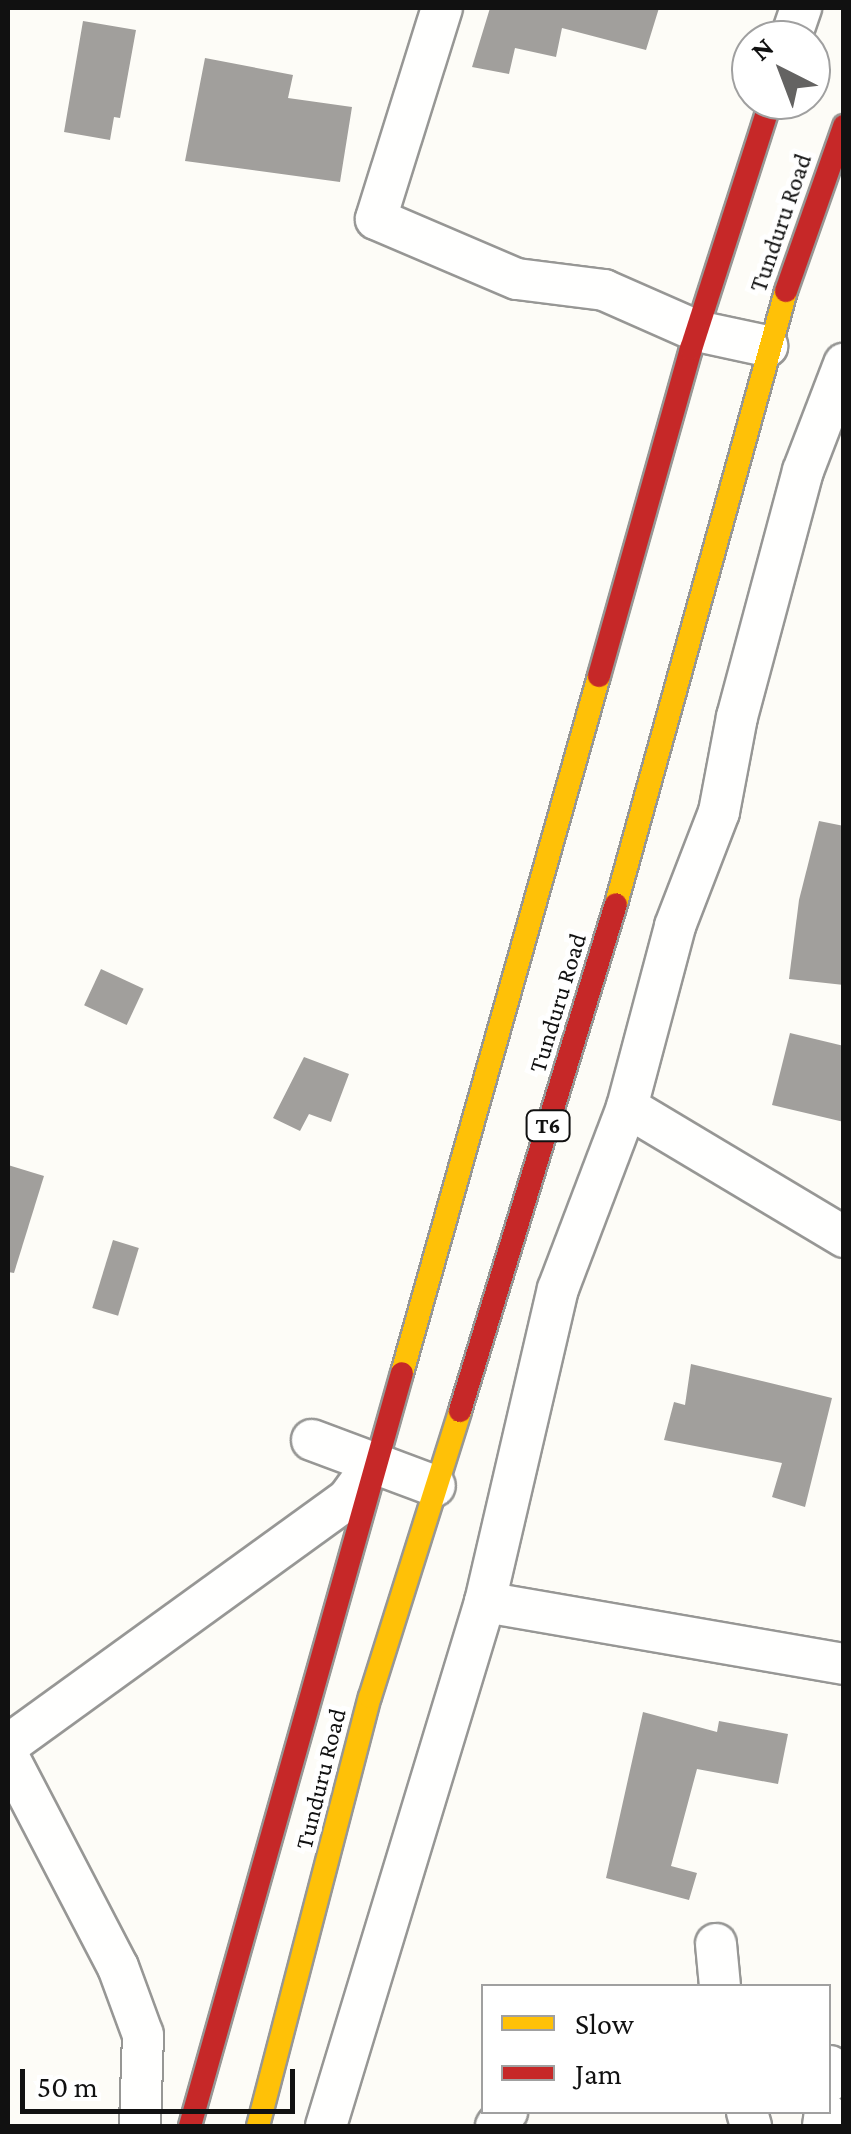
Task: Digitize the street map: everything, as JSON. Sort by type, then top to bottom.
[{"type":"main road","points":[[190,2126],[373,1464],[697,331],[765,120]]},
{"type":"main road","name":"Tunduru Road","points":[[258,2126],[370,1697],[603,953],[767,346],[844,126]]},
{"type":"street","points":[[442,8],[376,219],[516,279],[604,290],[697,331],[767,346]]},
{"type":"street","points":[[326,2126],[486,1602],[558,1289],[627,1107],[675,926],[719,812],[737,717],[803,471],[844,364]]},
{"type":"street","points":[[627,1107],[844,1237]]},
{"type":"street","points":[[312,1440],[435,1486]]},
{"type":"street","points":[[8,1745],[348,1500],[373,1464]]},
{"type":"street","points":[[486,1602],[844,1664]]},
{"type":"street","points":[[8,1756],[118,1966],[144,2035],[140,2126]]},
{"type":"street","points":[[716,1944],[720,1984]]},
{"type":"building","points":[[490,8],[659,8],[646,50],[562,28],[556,57],[515,48],[509,74],[472,67]]},
{"type":"building","points":[[83,21],[136,30],[120,118],[114,117],[110,140],[64,132]]},
{"type":"building","points":[[205,58],[293,75],[288,98],[352,107],[340,182],[185,161]]},
{"type":"building","points":[[819,821],[844,826],[844,985],[789,979],[799,900]]},
{"type":"building","points":[[101,969],[144,989],[127,1025],[84,1005]]},
{"type":"building","points":[[790,1033],[844,1046],[844,1122],[772,1105]]},
{"type":"building","points":[[304,1057],[349,1074],[331,1122],[309,1114],[300,1131],[273,1118]]},
{"type":"building","points":[[8,1165],[44,1176],[14,1273],[8,1272]]},
{"type":"building","points":[[113,1240],[139,1248],[118,1316],[92,1308]]},
{"type":"building","points":[[691,1364],[832,1398],[805,1507],[772,1497],[782,1463],[664,1440],[674,1402],[685,1405]]},
{"type":"building","points":[[643,1712],[717,1732],[719,1721],[788,1734],[778,1784],[697,1769],[671,1866],[697,1873],[689,1900],[606,1878]]},
{"type":"traffic: slow","points":[[616,904],[786,291]]},
{"type":"traffic: slow","points":[[402,1373],[599,676]]},
{"type":"traffic: slow","points":[[258,2126],[370,1697],[460,1411]]},
{"type":"traffic: jam","points":[[599,676],[691,349],[765,120]]},
{"type":"traffic: jam","points":[[786,291],[844,126]]},
{"type":"traffic: jam","points":[[460,1411],[616,904]]},
{"type":"traffic: jam","points":[[190,2126],[402,1373]]}]
